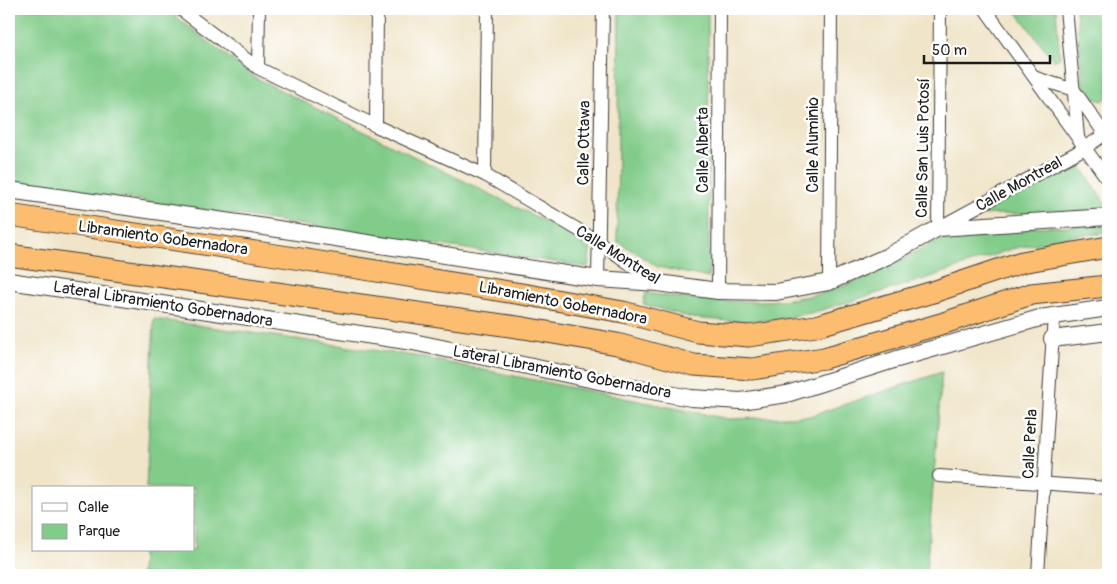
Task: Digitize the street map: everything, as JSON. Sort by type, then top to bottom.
[{"type":"highway","name":"Libramiento Gobernadora","points":[[9,215],[518,293],[623,312],[698,332],[749,336],[816,326],[933,292],[1022,262],[1108,247]]},
{"type":"highway","name":"Libramiento Gobernadora","points":[[9,254],[524,328],[617,344],[694,365],[752,369],[824,358],[944,323],[1031,294],[1108,286]]},
{"type":"street","name":"Calle Montreal","points":[[180,9],[258,68],[376,126],[485,175],[599,242],[658,283],[718,291],[776,292],[828,282],[888,256],[1106,136]]},
{"type":"street","points":[[258,68],[260,9]]},
{"type":"street","points":[[376,126],[378,9]]},
{"type":"street","points":[[485,175],[487,9]]},
{"type":"street","name":"Calle Ottawa","points":[[598,279],[603,9]]},
{"type":"street","name":"Calle Alberta","points":[[718,291],[720,9]]},
{"type":"street","name":"Calle Aluminio","points":[[828,282],[831,9]]},
{"type":"street","name":"Calle San Luis Potosí","points":[[938,228],[940,9]]},
{"type":"street","points":[[985,9],[1108,180]]},
{"type":"street","points":[[1066,9],[1078,137]]},
{"type":"street","points":[[1036,78],[1074,90],[1106,136]]},
{"type":"street","points":[[9,190],[598,279],[658,283]]},
{"type":"street","points":[[938,228],[1108,217]]},
{"type":"street","name":"Lateral Libramiento Gobernadora","points":[[9,281],[413,342],[618,386],[691,398],[741,401],[786,394],[916,354],[1054,315],[1108,308]]},
{"type":"street","name":"Calle Perla","points":[[1038,575],[1054,315]]},
{"type":"street","points":[[1052,339],[1108,332]]},
{"type":"street","points":[[939,476],[1108,488]]},
{"type":"green space","points":[[9,9],[166,9],[254,77],[591,244],[588,267],[9,181]]},
{"type":"green space","points":[[619,9],[708,9],[709,278],[658,267],[617,241]]},
{"type":"green space","points":[[1014,9],[1056,9],[1060,58],[1054,61]]},
{"type":"green space","points":[[1076,9],[1108,9],[1108,97],[1103,101],[1084,96]]},
{"type":"green space","points":[[1077,160],[1108,208],[1108,211],[976,215]]},
{"type":"green space","points":[[1108,225],[1108,233],[1072,236],[1011,249],[931,277],[815,312],[776,320],[731,321],[692,318],[643,304],[646,293],[718,301],[769,301],[817,294],[838,288],[873,273],[943,238],[1008,228]]},
{"type":"green space","points":[[154,319],[414,356],[729,419],[810,416],[942,372],[926,575],[141,575],[142,552],[195,552],[195,486],[146,486]]}]
